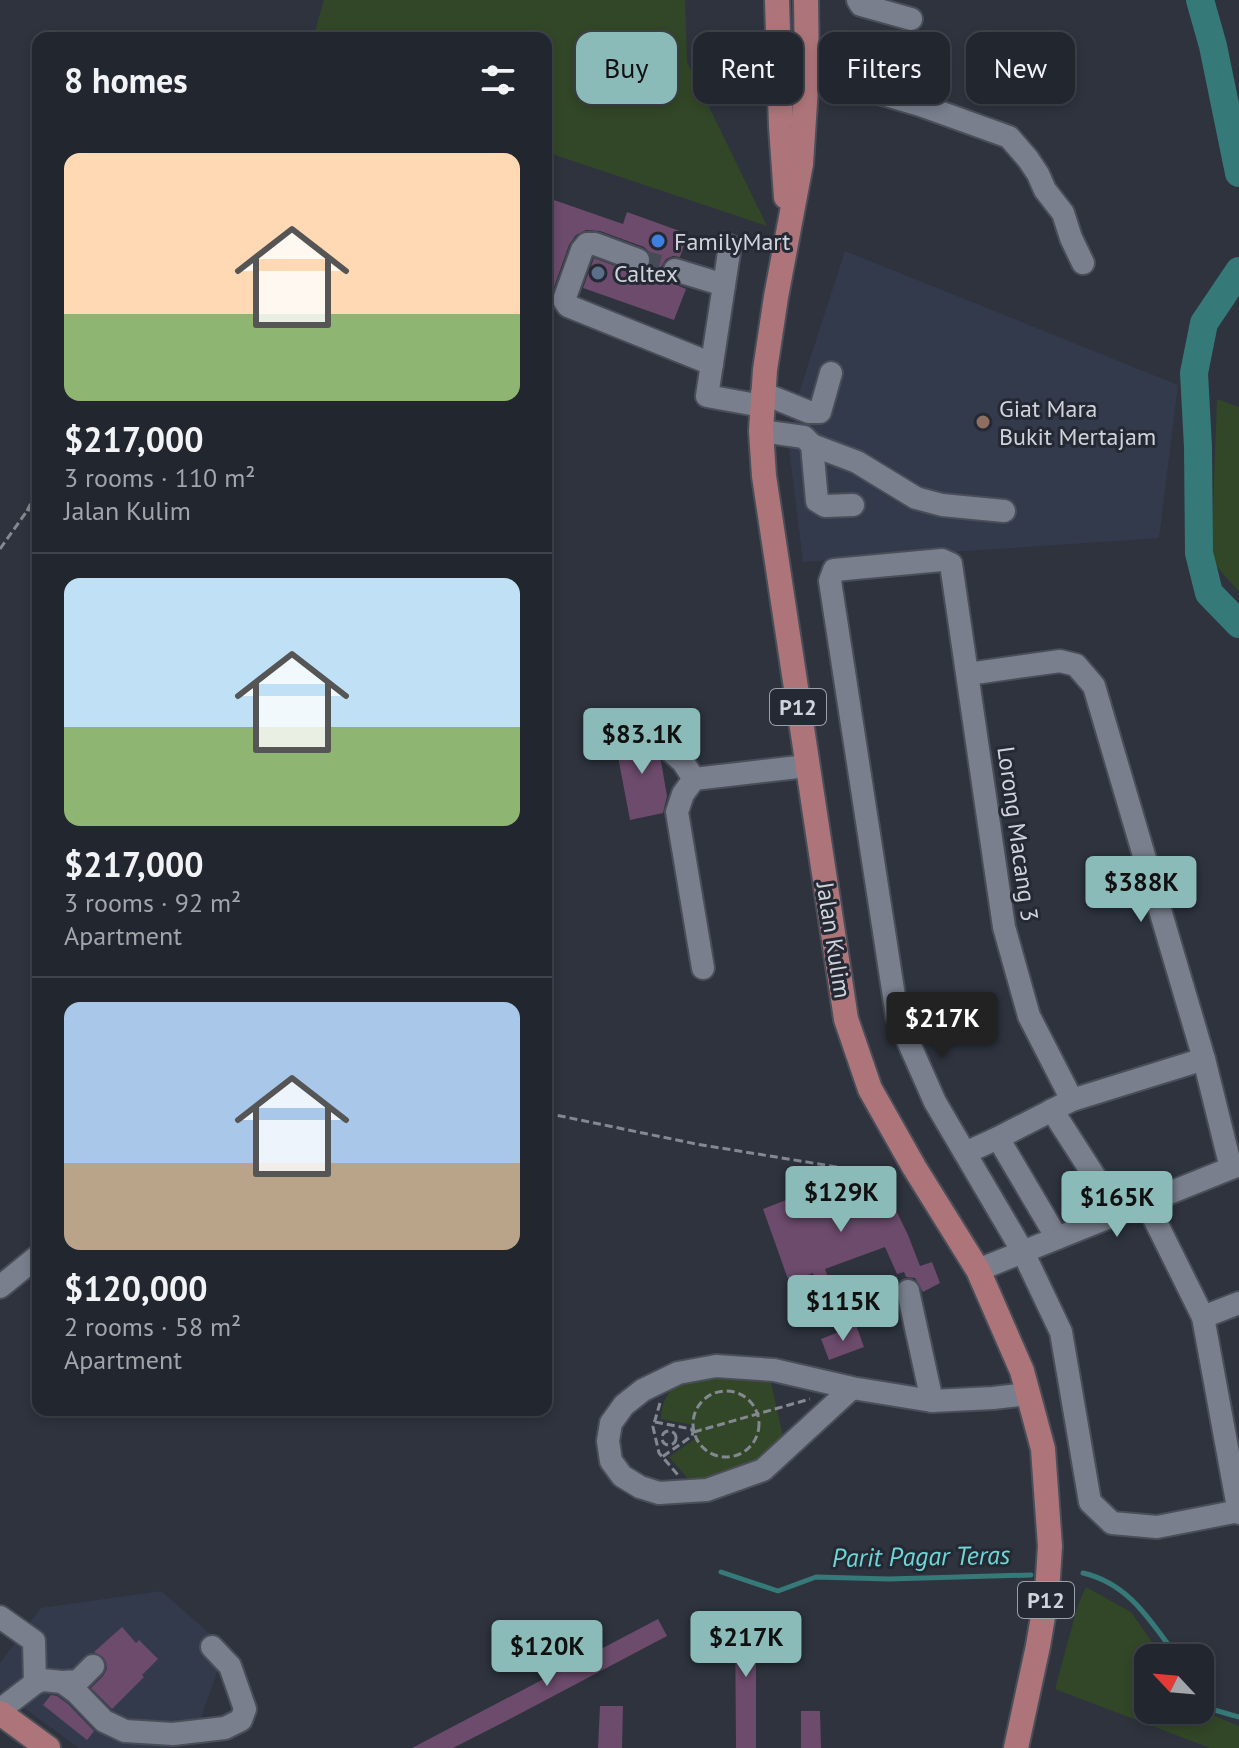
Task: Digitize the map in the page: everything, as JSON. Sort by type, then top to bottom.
[{"type":"main road","points":[[777,0],[788,232]]},
{"type":"main road","points":[[788,232],[801,164],[807,72],[806,0]]},
{"type":"main road","name":"Jalan Kulim","points":[[788,232],[768,345],[762,400],[764,476],[846,1019],[870,1089],[978,1270],[1022,1371],[1043,1449],[1050,1546],[1045,1606],[1016,1748]]},
{"type":"main road","points":[[0,1711],[48,1748]]},
{"type":"street","points":[[858,0],[861,5],[911,19]]},
{"type":"street","points":[[807,72],[920,105],[1009,137],[1028,159],[1045,190],[1063,213],[1083,263]]},
{"type":"street","points":[[638,260],[587,244],[564,300],[568,306],[712,364]]},
{"type":"street","points":[[730,246],[707,396],[762,400],[820,412],[831,373]]},
{"type":"street","points":[[675,270],[724,285]]},
{"type":"street","points":[[809,412],[808,441],[817,501],[825,506],[853,505]]},
{"type":"street","points":[[761,431],[808,441],[857,462],[916,498],[942,505],[1004,511]]},
{"type":"street","name":"Lorong Macang 3","points":[[965,1153],[935,1102],[897,1016],[830,581],[834,570],[942,560],[951,564],[1004,927],[1029,1016],[1062,1105],[1118,1213]]},
{"type":"street","points":[[968,674],[1060,661],[1076,665],[1094,686],[1235,1166],[978,1270]]},
{"type":"street","points":[[666,747],[683,762],[694,779]]},
{"type":"street","points":[[703,968],[677,812],[683,794],[694,779],[807,766]]},
{"type":"street","points":[[1146,1202],[1203,1317],[1239,1512],[1157,1527],[1112,1523],[1090,1502],[1061,1332],[1023,1252],[965,1153],[1062,1105],[1204,1059]]},
{"type":"street","points":[[998,1138],[1057,1238]]},
{"type":"street","points":[[0,1287],[32,1261]]},
{"type":"street","points":[[908,1291],[932,1401]]},
{"type":"street","points":[[1203,1317],[1239,1303]]},
{"type":"street","points":[[852,1388],[763,1470],[707,1490],[659,1493],[640,1487],[622,1476],[611,1461],[608,1441],[611,1423],[624,1405],[643,1390],[678,1373],[716,1366],[774,1370],[852,1388],[932,1401],[1028,1394]]},
{"type":"street","points":[[0,1617],[34,1641],[35,1683]]},
{"type":"street","points":[[62,1682],[104,1721],[125,1731],[173,1734],[225,1728],[241,1720],[245,1709],[230,1666],[212,1647]]},
{"type":"street","points":[[0,1711],[35,1683],[43,1680],[78,1681],[93,1666]]},
{"type":"path","points":[[0,549],[32,501]]},
{"type":"path","points":[[27,511],[32,509]]},
{"type":"path","points":[[552,1114],[696,1144],[874,1173],[914,1167]]},
{"type":"path","points":[[667,1378],[653,1427],[659,1453],[690,1491]]},
{"type":"path","points":[[718,1392],[738,1393],[754,1405],[758,1414],[758,1435],[752,1445],[735,1457],[713,1455],[697,1441],[693,1432],[693,1420],[701,1402],[718,1392]]},
{"type":"path","points":[[662,1457],[692,1436],[693,1432],[812,1399]]},
{"type":"path","points":[[654,1422],[691,1429],[693,1432]]},
{"type":"path","points":[[667,1425],[677,1436],[673,1449]]},
{"type":"path","points":[[672,1431],[665,1432],[662,1438],[668,1445],[675,1442]]},
{"type":"shaded area","name":"Giat Mara Bukit Mertajam","points":[[845,251],[1178,385],[1159,538],[803,562],[789,448],[798,396]]},
{"type":"shaded area","points":[[161,1591],[226,1648],[193,1739],[170,1748],[79,1748],[0,1690],[0,1663],[41,1608]]},
{"type":"green space","points":[[324,0],[685,0],[687,62],[693,74],[693,104],[707,104],[767,226],[552,154],[552,32],[315,32]]},
{"type":"green space","points":[[1217,399],[1239,407],[1239,592],[1211,560]]},
{"type":"green space","points":[[715,1375],[754,1377],[771,1383],[784,1441],[751,1466],[690,1481],[669,1457],[696,1438],[693,1425],[661,1419],[663,1407],[671,1390],[678,1385],[694,1378]]},
{"type":"green space","points":[[1086,1587],[1131,1612],[1153,1644],[1134,1644],[1134,1719],[1055,1689],[1078,1605]]},
{"type":"green space","points":[[1214,1716],[1239,1726],[1239,1748],[1210,1748],[1147,1724],[1214,1724]]},
{"type":"building","points":[[552,199],[623,224],[627,212],[688,234],[680,257],[666,259],[661,267],[665,280],[686,289],[674,320],[583,288],[594,258],[641,274],[651,264],[652,257],[644,247],[600,231],[586,230],[576,235],[569,245],[554,287]]},
{"type":"building","points":[[655,733],[653,751],[661,761],[667,796],[663,813],[630,820],[615,741]]},
{"type":"building","points":[[822,1186],[891,1200],[920,1266],[932,1262],[940,1283],[923,1292],[915,1278],[906,1277],[904,1272],[897,1274],[885,1247],[825,1269],[829,1280],[817,1284],[813,1273],[789,1282],[763,1209]]},
{"type":"building","points":[[856,1325],[864,1347],[829,1360],[821,1339]]},
{"type":"building","points":[[735,1611],[756,1611],[756,1748],[736,1748]]},
{"type":"building","points":[[658,1619],[667,1636],[508,1720],[453,1748],[412,1748]]},
{"type":"building","points":[[122,1627],[136,1643],[139,1640],[158,1659],[112,1709],[91,1688],[107,1669],[103,1657],[94,1652]]},
{"type":"building","points":[[51,1695],[68,1704],[94,1731],[87,1740],[43,1705]]},
{"type":"building","points":[[600,1706],[623,1706],[622,1748],[598,1748]]},
{"type":"building","points":[[801,1711],[820,1711],[821,1748],[801,1748]]},
{"type":"waterway","points":[[1200,0],[1213,46],[1239,173]]},
{"type":"waterway","points":[[1239,271],[1204,323],[1194,373],[1199,553],[1209,593],[1239,624]]},
{"type":"waterway","name":"Parit Pagar Teras","points":[[721,1572],[778,1591],[816,1577],[889,1579],[1031,1575]]},
{"type":"waterway","name":"Parit Pagar Teras","points":[[1083,1573],[1099,1578],[1127,1595],[1168,1644]]},
{"type":"waterway","name":"Parit Pagar Teras","points":[[1214,1710],[1239,1717]]},
{"type":"tunnel","points":[[638,260],[675,270]]},
{"type":"place","name":"FamilyMart","points":[[658,241]]},
{"type":"place","name":"Caltex","points":[[598,273]]},
{"type":"place","name":"Giat Mara Bukit Mertajam","points":[[983,422]]}]
